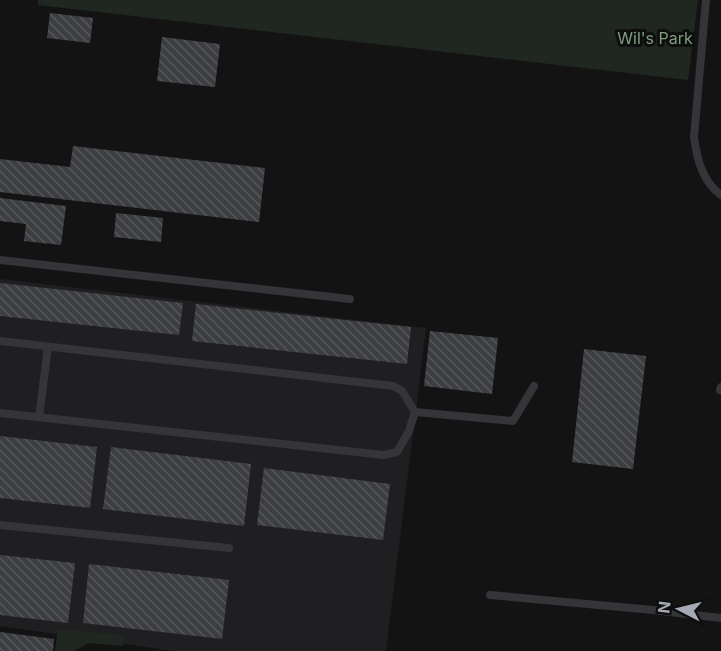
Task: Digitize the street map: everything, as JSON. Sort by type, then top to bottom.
[{"type":"lane","points":[[706,0],[694,137],[697,158],[711,187],[721,195]]},
{"type":"lane","points":[[0,260],[350,298]]},
{"type":"lane","points":[[0,341],[393,386],[402,391],[415,412],[409,431],[397,452],[384,455],[0,413]]},
{"type":"lane","points":[[39,417],[48,346]]},
{"type":"lane","points":[[415,412],[513,421],[534,386]]},
{"type":"lane","points":[[0,525],[229,549]]},
{"type":"lane","points":[[490,595],[721,618]]},
{"type":"shaded area","points":[[0,279],[426,328],[386,651],[174,651],[0,626]]},
{"type":"green space","name":"Wil's Park","points":[[38,0],[698,0],[688,80],[38,5]]},
{"type":"green space","points":[[58,629],[125,635],[123,646],[89,643],[74,651],[55,651]]},
{"type":"building","points":[[50,13],[93,18],[90,43],[47,38]]},
{"type":"building","points":[[162,37],[220,44],[215,87],[157,81]]},
{"type":"building","points":[[73,146],[265,168],[259,222],[0,192],[0,159],[70,167]]},
{"type":"building","points":[[0,198],[66,206],[61,245],[24,241],[26,224],[0,221]]},
{"type":"building","points":[[116,213],[163,218],[161,242],[114,237]]},
{"type":"building","points":[[0,283],[183,303],[179,335],[0,316]]},
{"type":"building","points":[[196,304],[411,327],[407,364],[192,341]]},
{"type":"building","points":[[430,331],[498,338],[492,394],[424,386]]},
{"type":"building","points":[[584,349],[646,356],[633,469],[572,462]]},
{"type":"building","points":[[0,436],[97,447],[90,508],[0,498]]},
{"type":"building","points":[[111,447],[251,464],[244,526],[103,509]]},
{"type":"building","points":[[264,468],[390,484],[383,540],[257,525]]},
{"type":"building","points":[[0,555],[75,563],[68,623],[0,615]]},
{"type":"building","points":[[89,564],[229,580],[222,639],[83,623]]},
{"type":"building","points":[[0,632],[54,639],[53,651],[0,651]]}]
